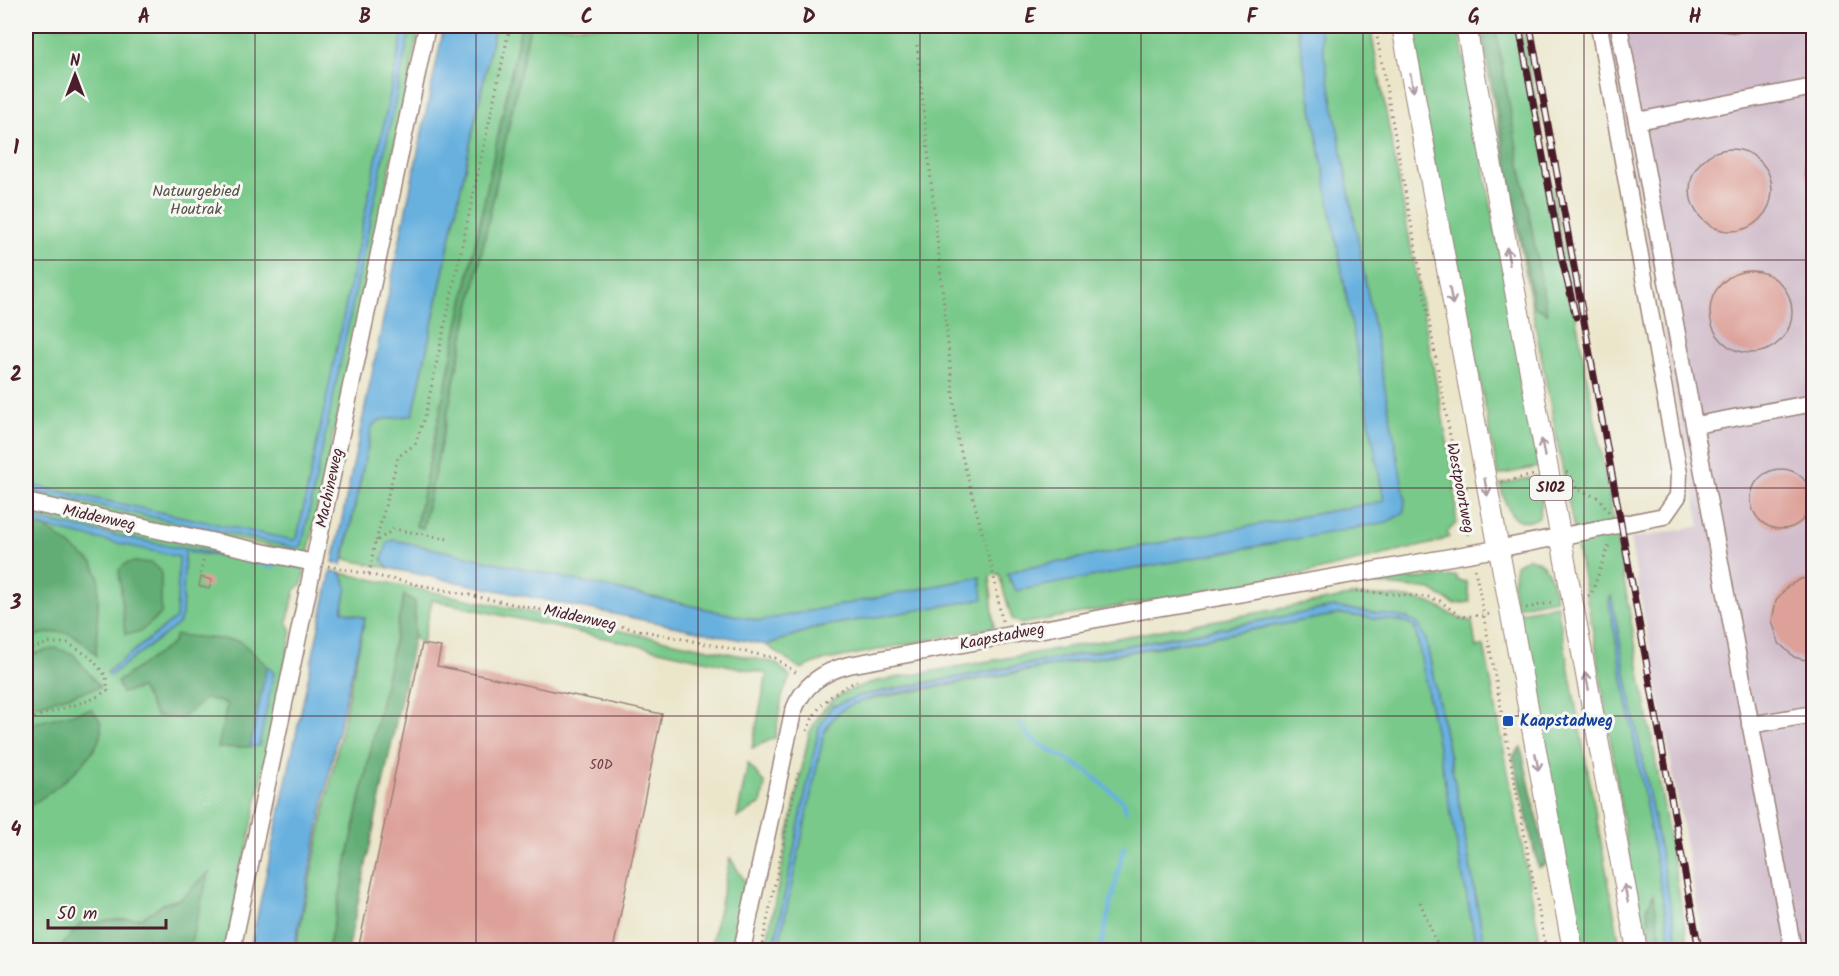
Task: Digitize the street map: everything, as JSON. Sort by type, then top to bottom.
[{"type":"main road","name":"Westpoortweg","points":[[1402,26],[1573,951]]},
{"type":"main road","name":"S102","points":[[1466,26],[1637,951]]},
{"type":"street","name":"Machineweg","points":[[232,951],[318,564],[427,26]]},
{"type":"street","name":"Kaapstadweg","points":[[742,951],[793,712],[798,698],[809,685],[826,673],[849,665],[1497,549],[1664,516],[1678,496],[1679,474],[1599,26]]},
{"type":"street","points":[[1619,26],[1696,425],[1793,951]]},
{"type":"street","points":[[1637,121],[1814,87]]},
{"type":"street","points":[[1696,425],[1814,403]]},
{"type":"street","name":"Middenweg","points":[[26,502],[318,564]]},
{"type":"street","points":[[1750,725],[1814,714]]},
{"type":"path","points":[[369,574],[398,457],[415,444],[425,416],[510,26]]},
{"type":"path","name":"Westpoortweg","points":[[1375,26],[1546,951]]},
{"type":"path","points":[[917,45],[958,441],[994,577],[1005,636]]},
{"type":"path","points":[[376,541],[394,529],[448,539]]},
{"type":"path","points":[[200,573],[204,558]]},
{"type":"path","name":"Middenweg","points":[[318,564],[775,658],[786,663],[809,685]]},
{"type":"path","points":[[1353,590],[1428,597],[1440,601],[1461,617],[1484,615]]},
{"type":"path","points":[[26,650],[50,643],[68,643],[91,658],[106,676],[108,690],[93,699],[26,720]]},
{"type":"path","points":[[804,742],[813,715],[824,700],[839,690],[866,679]]},
{"type":"path","points":[[761,951],[800,765]]},
{"type":"path","points":[[1420,902],[1436,942],[1434,951]]},
{"type":"shaded area","points":[[1608,26],[1813,26],[1813,950],[1705,950],[1630,539],[1700,526]]},
{"type":"green space","name":"Natuurgebied Houtrak","points":[[26,26],[420,26],[308,554],[26,498]]},
{"type":"green space","points":[[495,26],[521,26],[416,526],[423,528],[530,26],[1297,26],[1385,501],[1017,570],[1008,575],[1010,583],[1404,513],[1318,26],[1370,26],[1455,484],[1456,523],[1447,533],[1449,537],[1438,542],[1312,572],[1021,624],[1012,619],[999,574],[990,576],[994,627],[817,662],[801,669],[766,645],[818,627],[982,599],[980,578],[760,621],[394,540],[382,559],[388,568],[344,559],[372,426],[380,420],[413,415]]},
{"type":"green space","points":[[521,26],[530,26],[423,528],[416,526]]},
{"type":"green space","points":[[1409,26],[1458,26],[1539,467],[1498,475],[1478,370],[1459,300]]},
{"type":"green space","points":[[1479,26],[1522,26],[1611,507],[1689,950],[1643,950],[1595,642]]},
{"type":"green space","points":[[1482,26],[1495,26],[1547,313],[1534,306]]},
{"type":"green space","points":[[1541,476],[1543,496],[1539,517],[1530,521],[1517,519],[1508,507],[1500,484]]},
{"type":"green space","points":[[26,507],[302,568],[305,572],[302,584],[295,590],[287,623],[292,631],[226,950],[26,950]]},
{"type":"green space","points":[[26,523],[46,528],[93,563],[99,578],[96,655],[76,636],[54,632],[34,636],[31,606],[26,598]]},
{"type":"green space","points":[[1528,558],[1541,563],[1545,568],[1551,579],[1556,599],[1515,607],[1513,584],[1516,565]]},
{"type":"green space","points":[[127,563],[151,563],[161,571],[161,614],[140,632],[125,634],[119,570]]},
{"type":"green space","points":[[341,573],[776,663],[790,677],[782,697],[775,738],[752,748],[767,674],[432,600],[422,644],[414,637],[415,602],[404,595],[328,950],[295,950],[365,618],[342,611],[347,587]]},
{"type":"green space","points":[[1457,576],[1457,580],[1467,582],[1470,602],[1454,604],[1431,590],[1358,582]]},
{"type":"green space","points":[[404,595],[415,602],[414,637],[348,950],[328,950]]},
{"type":"green space","points":[[1355,595],[1402,597],[1430,603],[1455,616],[1472,621],[1476,648],[1484,646],[1542,950],[1485,950],[1460,808],[1426,640],[1418,624],[1407,622],[1414,627],[1419,645],[1477,950],[765,950],[809,734],[828,704],[845,692],[878,681]],"holes":[[[1334,607],[1400,621],[1340,614],[856,702],[861,695]]]},
{"type":"green space","points":[[1557,605],[1621,950],[1577,950],[1516,613]]},
{"type":"green space","points":[[176,635],[240,641],[267,666],[250,747],[218,748],[227,704],[206,698],[181,718],[156,716],[141,688],[122,693],[117,682],[172,644]]},
{"type":"green space","points":[[55,648],[73,654],[100,687],[26,708],[26,656]]},
{"type":"green space","points":[[91,709],[101,724],[100,736],[94,748],[74,773],[26,808],[26,725]]},
{"type":"green space","points":[[1521,747],[1547,863],[1538,868],[1513,756]]},
{"type":"green space","points":[[748,763],[765,784],[761,804],[737,818]]},
{"type":"green space","points":[[730,858],[745,882],[731,950],[710,950]]},
{"type":"green space","points":[[209,872],[189,950],[58,950],[81,923],[142,918],[163,904],[182,898]]},
{"type":"green space","points":[[1653,894],[1663,950],[1653,950],[1647,909]]},
{"type":"water","points":[[404,26],[411,26],[302,546],[296,548],[26,490],[26,484],[293,540],[297,538]]},
{"type":"water","points":[[444,26],[495,26],[413,415],[380,420],[372,426],[342,565],[333,562]]},
{"type":"water","points":[[1297,26],[1319,26],[1405,498],[1404,513],[1387,522],[1016,591],[1007,574],[1017,570],[1384,501]]},
{"type":"water","points":[[26,517],[229,557],[185,552],[182,616],[179,624],[109,676],[107,672],[176,618],[179,557],[26,523]]},
{"type":"water","points":[[394,540],[760,621],[980,577],[983,599],[818,627],[766,645],[388,568],[382,559],[388,542]]},
{"type":"water","points":[[331,571],[341,573],[347,587],[342,611],[365,618],[337,735],[294,950],[250,950]]},
{"type":"water","points":[[1611,595],[1679,950],[1672,950],[1609,602]]},
{"type":"water","points":[[1334,607],[1407,618],[1418,624],[1426,640],[1460,808],[1485,950],[1477,950],[1415,627],[1406,622],[1340,614],[875,697],[844,709],[833,719],[824,734],[778,950],[773,950],[819,727],[833,704],[834,706],[858,696]]},
{"type":"water","points":[[267,666],[274,673],[259,746],[250,747]]},
{"type":"building","points":[[1707,26],[1762,26],[1736,33],[1715,30]]},
{"type":"building","points":[[1814,142],[1814,194],[1805,173],[1806,157]]},
{"type":"building","points":[[1731,149],[1747,152],[1760,161],[1769,174],[1772,190],[1769,206],[1760,219],[1747,228],[1731,231],[1715,228],[1702,219],[1693,206],[1690,190],[1693,174],[1702,161],[1715,152]]},
{"type":"building","points":[[1751,271],[1767,274],[1780,283],[1789,296],[1792,312],[1789,328],[1780,341],[1767,350],[1751,353],[1735,350],[1722,341],[1713,328],[1710,312],[1713,296],[1722,283],[1735,274]]},
{"type":"building","points":[[1781,469],[1802,478],[1811,499],[1802,520],[1781,529],[1760,520],[1751,499],[1760,478]]},
{"type":"building","points":[[201,577],[212,580],[209,589],[199,586]]},
{"type":"building","points":[[1814,577],[1814,662],[1794,657],[1779,643],[1772,621],[1776,600],[1788,586],[1801,579]]},
{"type":"building","points":[[422,644],[441,647],[437,666],[662,714],[613,950],[358,950]]},
{"type":"waterway","points":[[243,560],[274,567]]},
{"type":"waterway","points":[[1020,723],[1031,739],[1087,771],[1124,802],[1126,811]]},
{"type":"waterway","points":[[1100,950],[1124,846]]},
{"type":"railway","points":[[1519,26],[1562,260],[1576,317]]},
{"type":"railway","points":[[1530,26],[1699,950]]},
{"type":"place","name":"Kaapstadweg","points":[[1508,721]]}]
